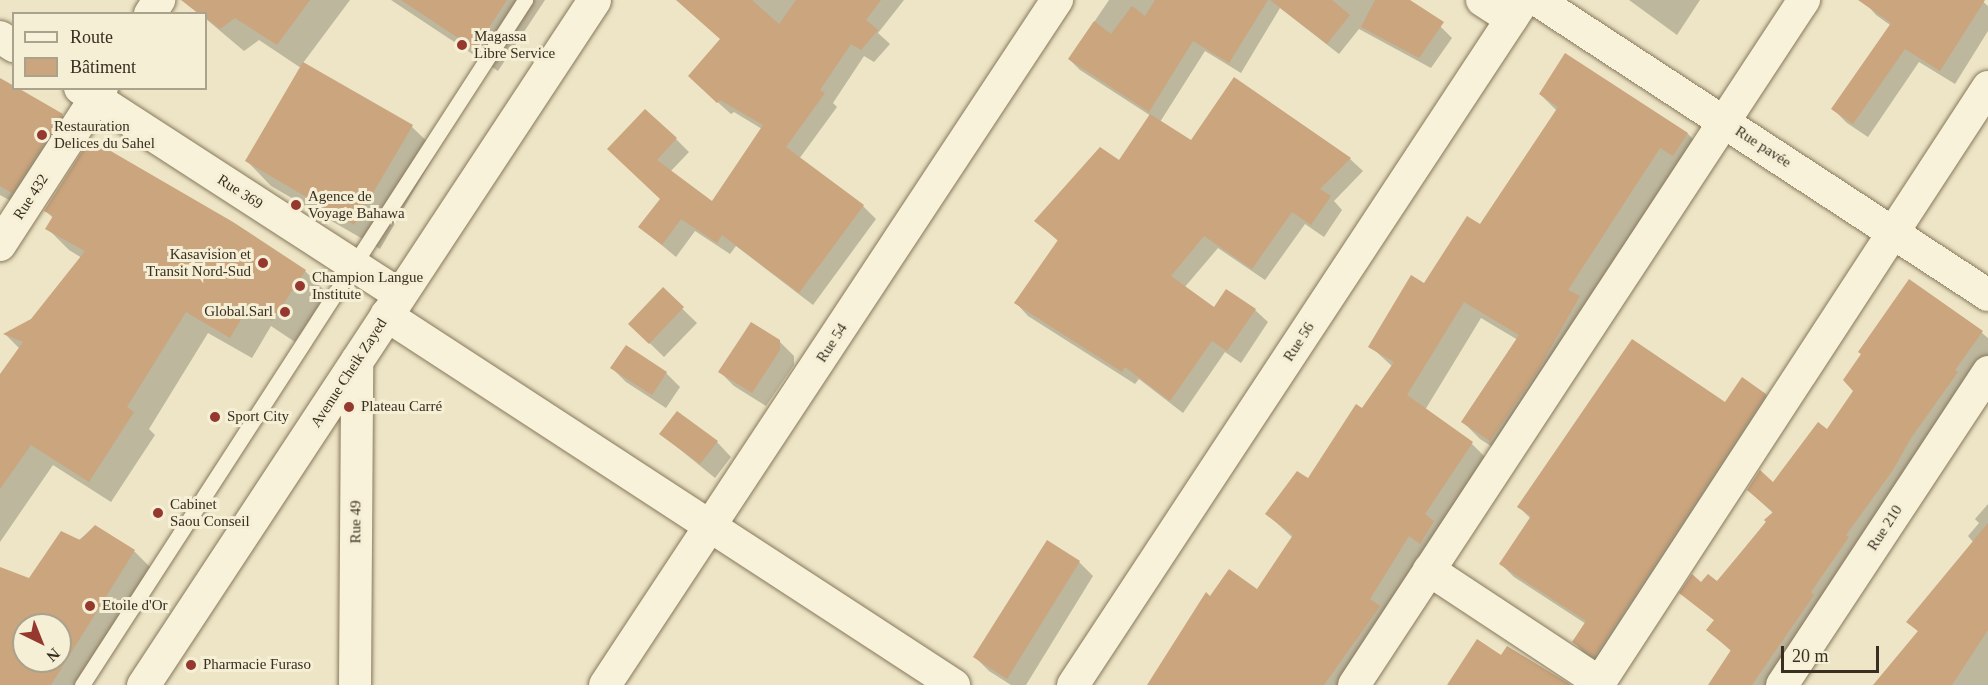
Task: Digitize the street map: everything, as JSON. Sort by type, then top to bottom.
[{"type":"main road","name":"Avenue Cheik Zayed","points":[[143,685],[594,0]]},
{"type":"street","name":"Rue 54","points":[[605,685],[1058,0]]},
{"type":"street","points":[[1482,0],[1518,9]]},
{"type":"street","name":"Rue pavée","points":[[1537,0],[1988,294]]},
{"type":"street","points":[[1354,685],[1804,0]]},
{"type":"street","name":"Rue 56","points":[[1073,685],[1518,9]]},
{"type":"street","points":[[1429,570],[1598,684],[1988,87]]},
{"type":"street","name":"Rue 369","points":[[92,92],[354,265],[393,305],[711,527],[954,685]]},
{"type":"street","name":"Rue 432","points":[[0,245],[92,92]]},
{"type":"street","name":"Rue 49","points":[[355,685],[357,360]]},
{"type":"street","name":"Rue 210","points":[[1782,685],[1988,372]]},
{"type":"lane","points":[[82,685],[525,0]]},
{"type":"building","points":[[181,0],[310,0],[277,45],[235,18],[220,29],[207,19],[207,12],[196,12]]},
{"type":"building","points":[[401,0],[507,0],[475,49]]},
{"type":"building","points":[[676,0],[752,0],[779,24],[796,0],[881,0],[866,20],[878,30],[861,50],[851,44],[820,90],[825,93],[786,147],[864,205],[799,293],[722,235],[717,243],[681,219],[662,245],[638,227],[660,199],[607,149],[645,109],[677,138],[657,160],[712,201],[763,125],[720,100],[717,103],[688,76],[720,39]]},
{"type":"building","points":[[1155,0],[1268,0],[1229,63],[1193,41],[1149,112],[1068,59],[1094,21],[1111,34],[1132,6],[1145,16]]},
{"type":"building","points":[[1270,0],[1332,0],[1350,15],[1327,44]]},
{"type":"building","points":[[1375,0],[1410,0],[1444,22],[1419,58],[1361,27]]},
{"type":"building","points":[[1858,0],[1985,0],[1940,71],[1905,49],[1853,124],[1831,109],[1891,23]]},
{"type":"building","points":[[1565,53],[1688,133],[1673,156],[1660,148],[1568,290],[1580,296],[1538,370],[1490,441],[1461,422],[1519,335],[1464,302],[1407,395],[1473,442],[1425,514],[1434,521],[1420,544],[1409,536],[1370,599],[1380,606],[1324,685],[1147,685],[1206,592],[1210,596],[1229,569],[1257,589],[1293,535],[1265,514],[1297,471],[1308,478],[1356,404],[1362,408],[1394,362],[1368,347],[1411,275],[1424,283],[1467,216],[1480,224],[1558,107],[1539,94]]},
{"type":"building","points":[[303,62],[413,125],[354,225],[245,161]]},
{"type":"building","points":[[1234,77],[1351,158],[1320,189],[1331,196],[1311,225],[1292,212],[1252,269],[1204,236],[1171,276],[1214,307],[1226,289],[1256,309],[1227,351],[1212,341],[1170,401],[1125,367],[1122,372],[1014,303],[1058,240],[1034,221],[1100,147],[1119,160],[1150,114],[1191,140]]},
{"type":"building","points":[[0,78],[12,85],[12,90],[21,90],[63,114],[12,193],[0,186]]},
{"type":"building","points":[[90,139],[233,222],[306,270],[272,321],[249,306],[230,338],[186,312],[127,407],[134,412],[89,482],[31,445],[0,489],[0,374],[23,342],[3,334],[31,319],[85,251],[45,229],[53,216],[44,211]]},
{"type":"building","points":[[1909,279],[1983,331],[1955,370],[1958,372],[1911,438],[1893,470],[1846,535],[1849,537],[1811,592],[1814,595],[1752,685],[1708,685],[1731,650],[1706,630],[1714,620],[1679,593],[1692,574],[1701,582],[1708,574],[1717,581],[1766,522],[1764,520],[1773,512],[1747,490],[1760,470],[1773,482],[1818,422],[1827,429],[1853,391],[1843,380],[1861,354],[1858,352]]},
{"type":"building","points":[[663,287],[684,307],[649,344],[628,324]]},
{"type":"building","points":[[751,322],[780,340],[780,350],[752,393],[718,372]]},
{"type":"building","points":[[1632,339],[1725,402],[1742,377],[1766,394],[1594,657],[1572,642],[1586,621],[1499,564],[1531,516],[1517,507]]},
{"type":"building","points":[[626,345],[667,372],[652,395],[610,368]]},
{"type":"building","points":[[677,411],[718,441],[700,464],[659,434]]},
{"type":"building","points":[[1988,523],[1988,630],[1952,685],[1873,685],[1918,631],[1906,622]]},
{"type":"building","points":[[95,525],[135,550],[72,651],[72,613],[12,613],[12,673],[58,673],[51,685],[0,685],[0,567],[29,578],[61,531],[80,540]]},
{"type":"building","points":[[1047,540],[1080,561],[1007,679],[973,657]]},
{"type":"building","points":[[1477,639],[1501,655],[1507,646],[1571,685],[1447,685]]},
{"type":"place","name":"Magassa Libre Service","points":[[462,45]]},
{"type":"place","name":"Restauration Delices du Sahel","points":[[42,135]]},
{"type":"place","name":"Agence de Voyage Bahawa","points":[[296,205]]},
{"type":"place","name":"Kasavision et Transit Nord-Sud","points":[[263,263]]},
{"type":"place","name":"Champion Langue Institute","points":[[300,286]]},
{"type":"place","name":"Global.Sarl","points":[[285,312]]},
{"type":"place","name":"Plateau Carré","points":[[349,407]]},
{"type":"place","name":"Sport City","points":[[215,417]]},
{"type":"place","name":"Cabinet Saou Conseil","points":[[158,513]]},
{"type":"place","name":"Etoile d'Or","points":[[90,606]]},
{"type":"place","name":"Pharmacie Furaso","points":[[191,665]]}]
